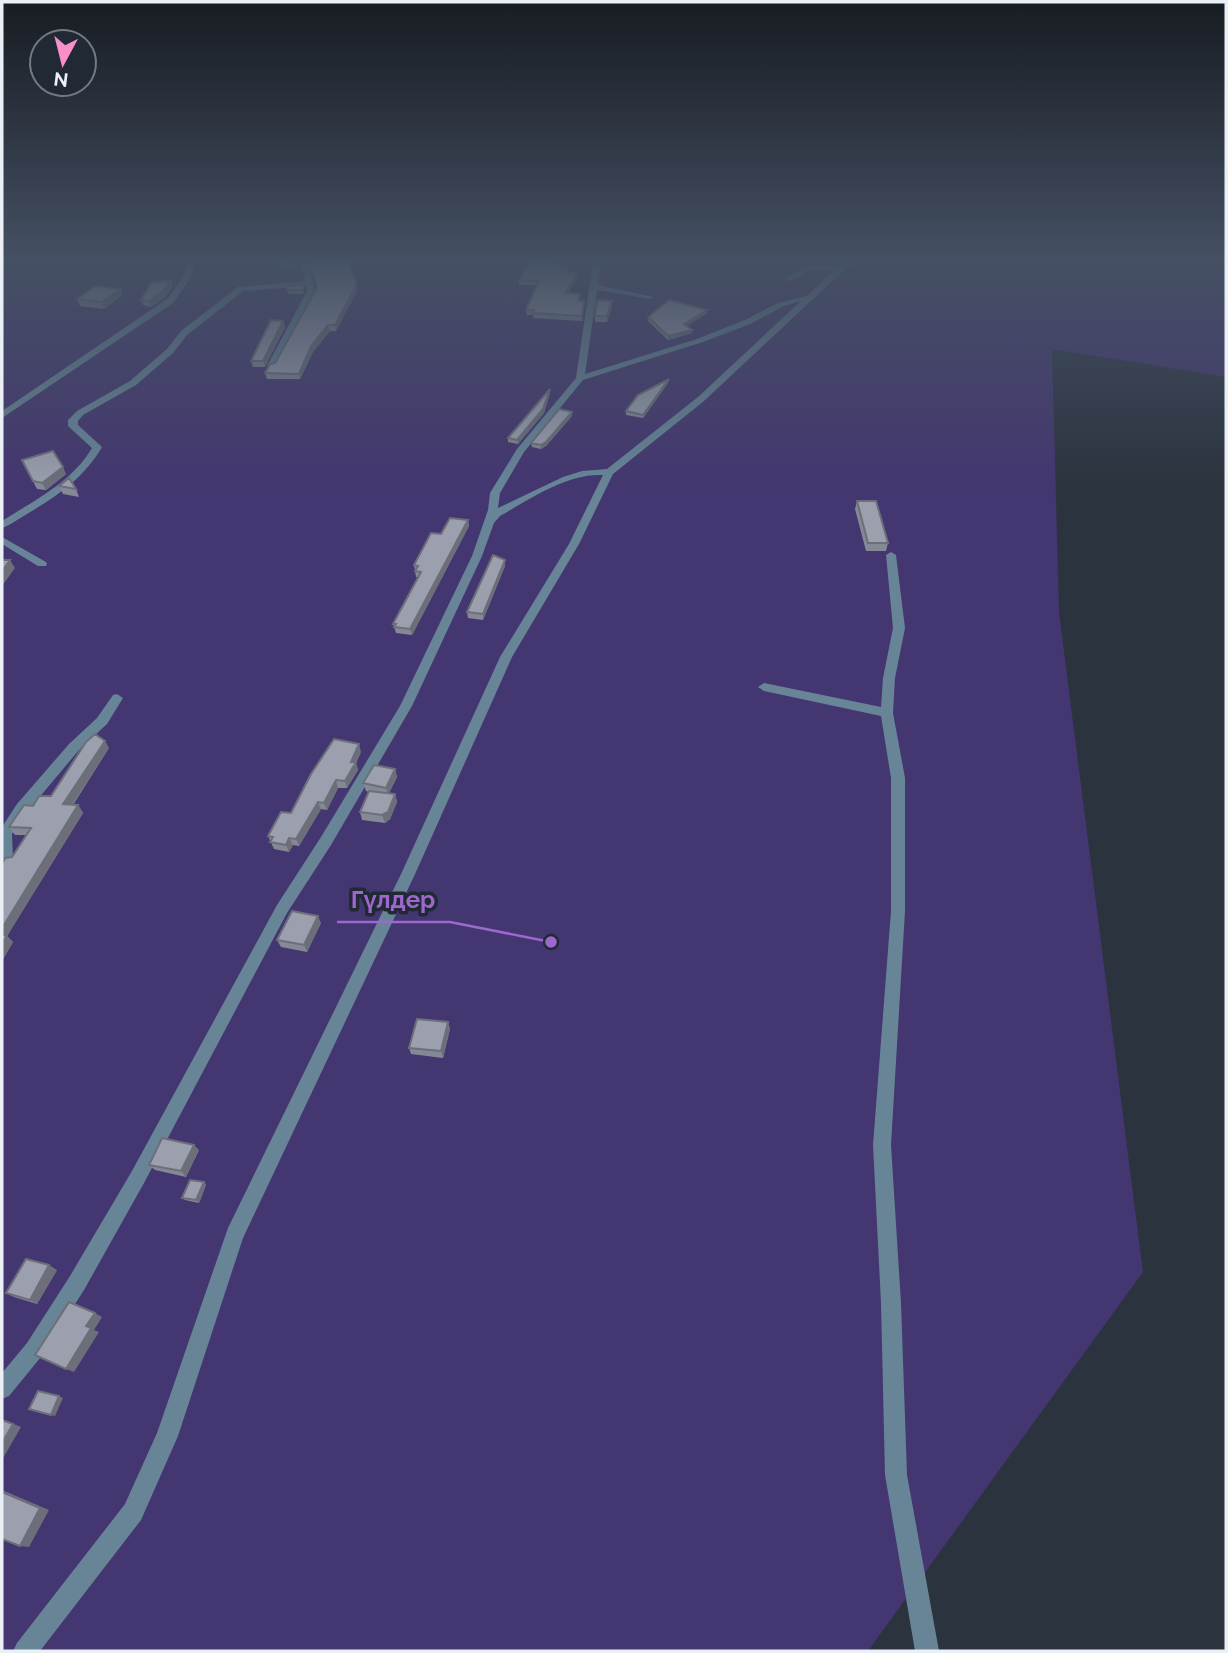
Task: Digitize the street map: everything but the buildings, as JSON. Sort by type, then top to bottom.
[{"type":"street","points":[[2,415],[121,335]]},
{"type":"street","points":[[2,525],[62,486],[92,457],[97,447],[73,426],[74,419],[80,412],[133,383],[170,351],[182,335]]},
{"type":"street","points":[[271,366],[287,335]]},
{"type":"street","points":[[2,1389],[34,1350],[77,1283],[138,1177],[282,909],[407,706],[457,604],[489,521],[495,493],[520,451],[580,377],[586,335]]},
{"type":"street","points":[[580,377],[714,335]]},
{"type":"street","points":[[26,1651],[133,1512],[167,1436],[235,1235],[441,804],[506,657],[574,544],[609,472],[701,399],[769,335]]},
{"type":"street","points":[[489,521],[518,501],[556,484],[582,475],[609,472]]},
{"type":"street","points":[[2,540],[42,564]]},
{"type":"street","points":[[891,555],[899,628],[889,678],[887,713],[898,778],[898,911],[882,1145],[891,1303],[896,1475],[927,1651]]},
{"type":"street","points":[[764,687],[887,713]]},
{"type":"street","points":[[7,857],[5,833],[22,808],[74,747],[102,721],[117,698]]},
{"type":"shaded area","points":[[2,335],[1226,335],[1226,377],[1052,349],[1059,612],[1143,1272],[868,1651],[2,1651]]},
{"type":"place","name":"Гүлдер","points":[[551,942]]}]
